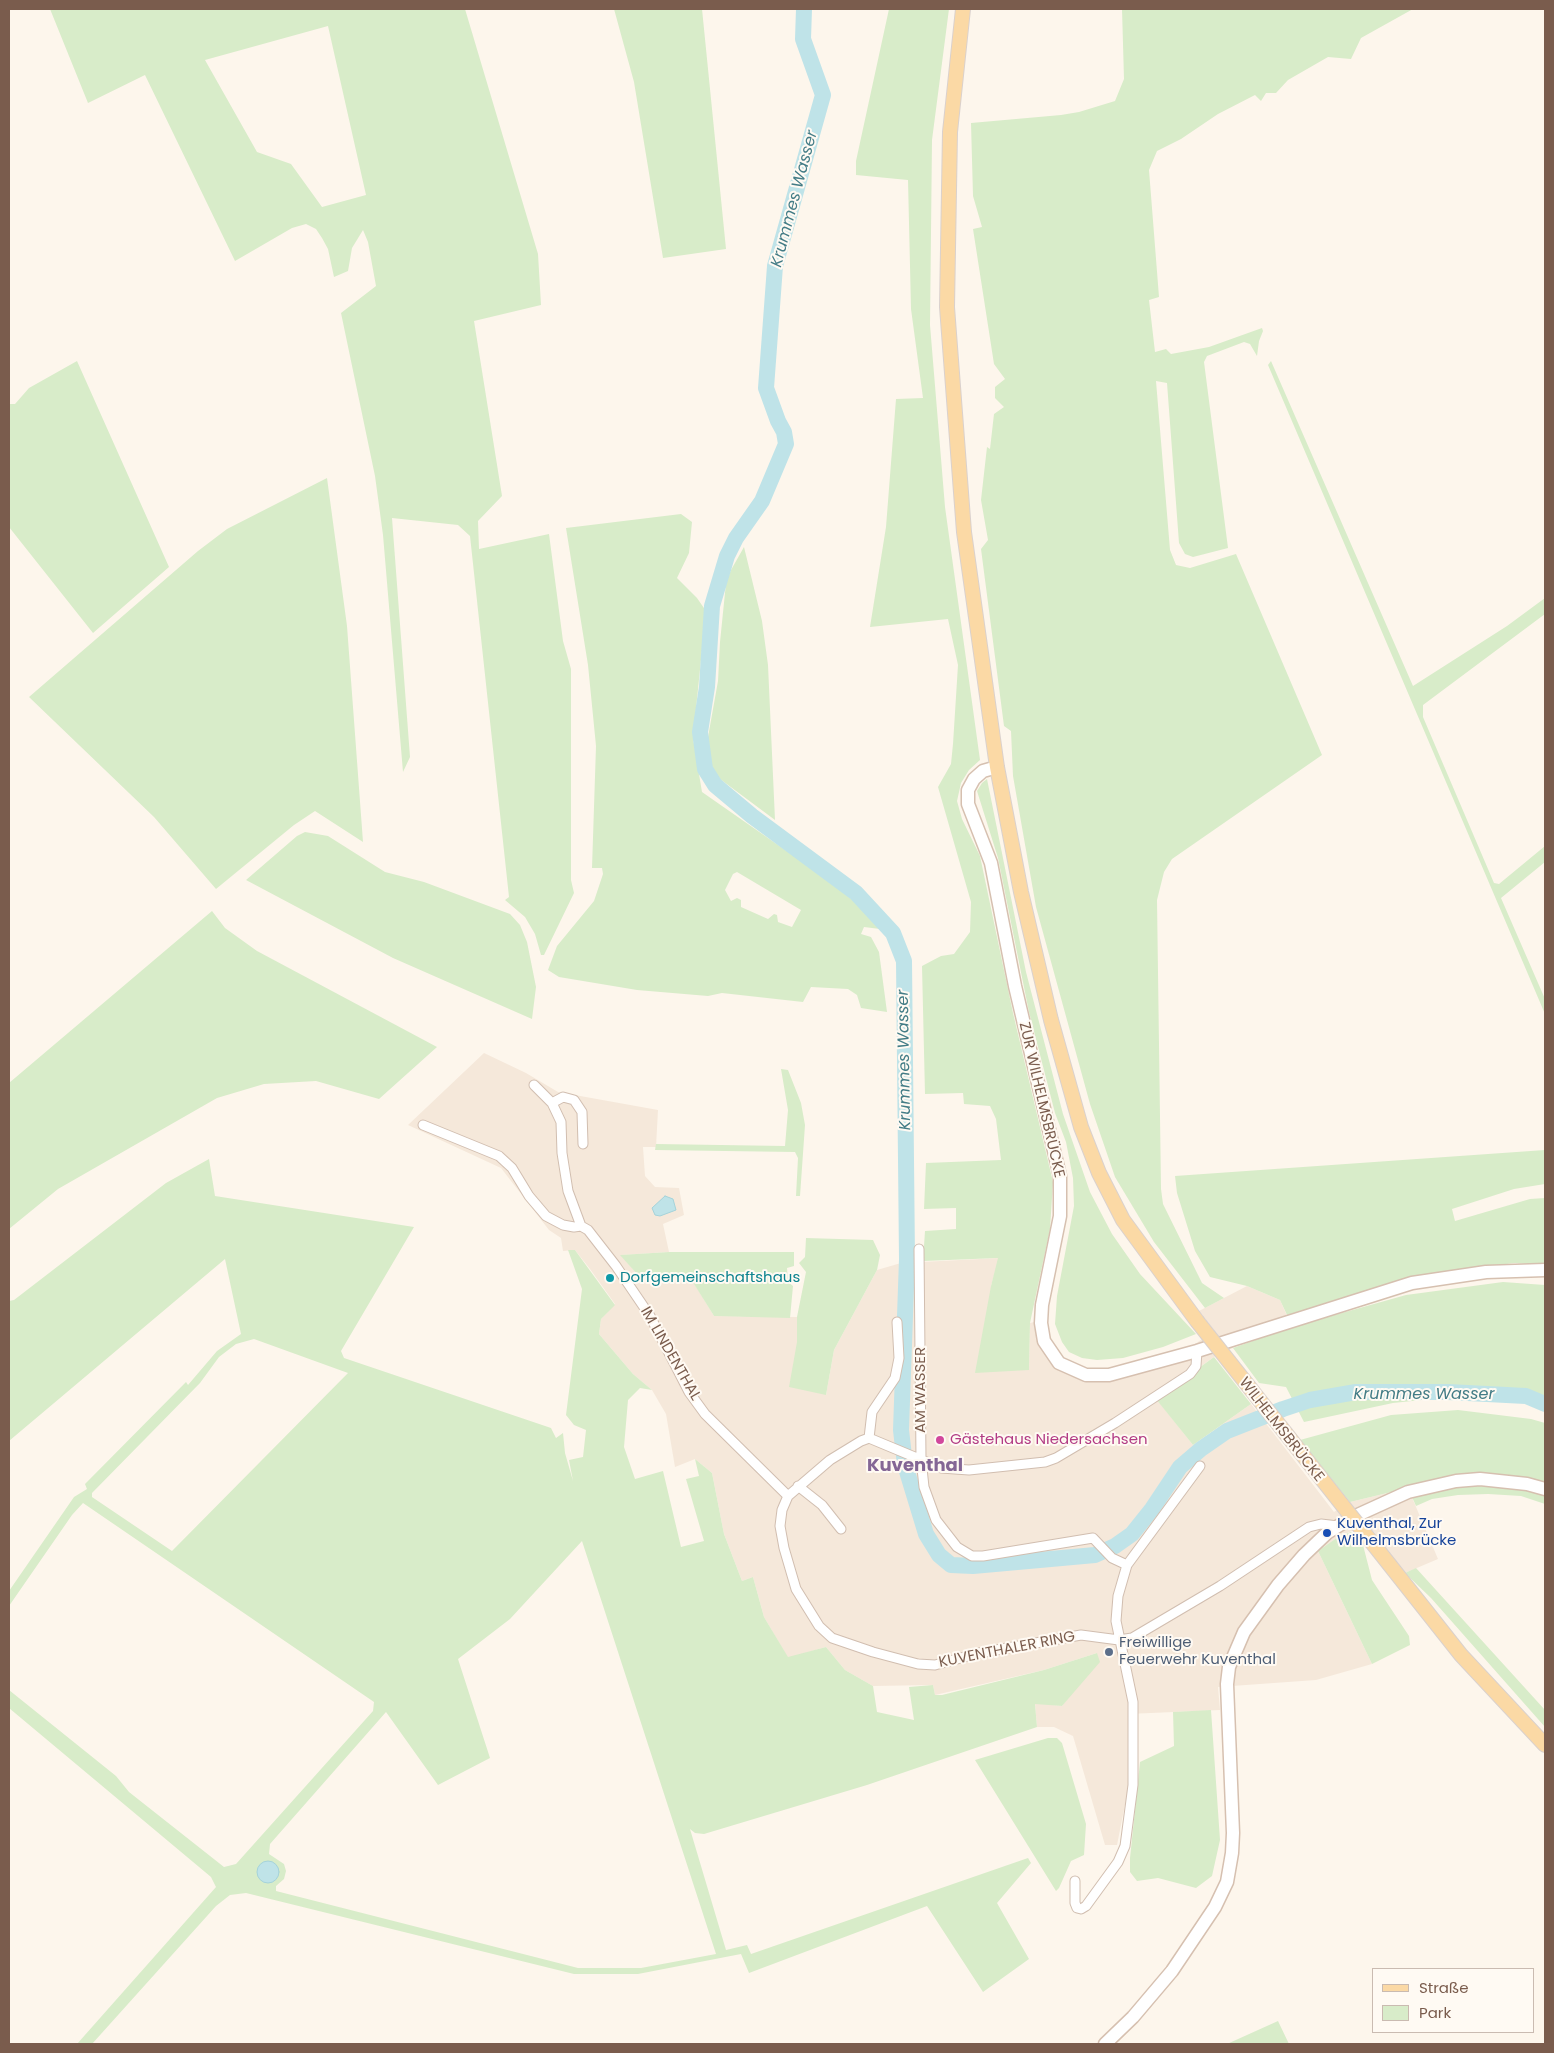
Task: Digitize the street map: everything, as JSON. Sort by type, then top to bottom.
[{"type":"main road","points":[[964,9],[950,132],[947,307],[964,532],[998,767],[1021,892],[1051,1020],[1081,1127],[1099,1173],[1123,1220],[1197,1322],[1462,1655],[1545,1745]]},
{"type":"street","name":"ZUR WILHELMSBRÜCKE","points":[[998,767],[983,771],[974,779],[968,790],[968,804],[991,863],[1015,986],[1060,1176],[1060,1216],[1042,1305],[1041,1323],[1044,1341],[1053,1357],[1067,1368],[1097,1376],[1120,1373],[1197,1351],[1412,1283],[1486,1272],[1545,1270]]},
{"type":"street","points":[[422,1125],[499,1156],[512,1168],[528,1196],[546,1216],[564,1225],[581,1226],[568,1191],[562,1153],[561,1122],[552,1103],[534,1085]]},
{"type":"street","points":[[552,1103],[562,1097],[574,1100],[582,1112],[583,1144]]},
{"type":"street","name":"IM LINDENTHAL","points":[[581,1226],[588,1230],[616,1266],[650,1316],[689,1392],[705,1414],[788,1496]]},
{"type":"street","name":"AM WASSER","points":[[919,1249],[921,1459],[924,1487],[936,1520],[945,1534],[964,1552],[983,1556],[1093,1538],[1112,1558],[1127,1565]]},
{"type":"street","points":[[897,1322],[899,1358],[895,1378],[872,1412],[870,1438],[941,1468],[969,1470],[1033,1464],[1056,1458],[1190,1374],[1196,1366],[1197,1351]]},
{"type":"street","name":"WILHELMSBRÜCKE","points":[[1214,1345],[1350,1518]]},
{"type":"street","name":"KUVENTHALER RING","points":[[870,1438],[861,1441],[830,1460],[788,1496],[782,1510],[780,1526],[784,1548],[796,1589],[819,1626],[832,1638],[873,1652],[918,1664],[935,1665],[979,1653],[1081,1635],[1119,1640],[1138,1635],[1220,1586],[1309,1527],[1321,1524],[1338,1526]]},
{"type":"street","points":[[1075,1881],[1075,1903],[1077,1908],[1081,1909],[1086,1906],[1118,1862],[1125,1846],[1133,1785],[1133,1702],[1116,1620],[1117,1607],[1127,1565],[1200,1466]]},
{"type":"street","points":[[1105,2044],[1133,2017],[1172,1971],[1216,1907],[1227,1882],[1233,1833],[1227,1684],[1235,1650],[1244,1632],[1304,1555],[1350,1518],[1408,1492],[1456,1482],[1480,1480],[1527,1484],[1545,1489]]},
{"type":"street","points":[[798,1486],[822,1505],[841,1529]]},
{"type":"shaded area","points":[[484,1053],[526,1073],[558,1092],[658,1110],[656,1147],[643,1147],[645,1176],[655,1187],[679,1188],[684,1215],[663,1224],[669,1252],[621,1255],[637,1274],[689,1275],[714,1316],[797,1317],[797,1342],[826,1395],[834,1350],[877,1270],[901,1263],[999,1258],[991,1286],[1029,1370],[1030,1323],[1047,1319],[1048,1336],[1053,1349],[1067,1362],[1084,1369],[1113,1369],[1190,1348],[1214,1330],[1199,1311],[1247,1286],[1280,1300],[1292,1327],[1241,1344],[1214,1357],[1156,1398],[1193,1445],[1251,1404],[1334,1512],[1350,1502],[1408,1488],[1438,1559],[1405,1573],[1368,1524],[1338,1537],[1318,1551],[1372,1664],[1316,1680],[1218,1687],[1220,1710],[1128,1714],[1128,1789],[1117,1845],[1105,1845],[1073,1736],[1054,1727],[1037,1727],[1035,1703],[1062,1706],[1097,1653],[1044,1670],[935,1695],[933,1685],[873,1686],[845,1670],[826,1647],[788,1658],[764,1617],[753,1577],[742,1581],[724,1534],[712,1473],[695,1459],[675,1467],[666,1414],[652,1390],[633,1374],[599,1334],[601,1319],[615,1304],[575,1250],[563,1251],[561,1238],[549,1230],[501,1168],[408,1125]]},
{"type":"green space","points":[[50,9],[465,9],[538,254],[541,305],[474,321],[502,496],[478,521],[479,549],[549,534],[563,641],[571,669],[571,880],[574,893],[544,955],[541,955],[535,934],[525,917],[505,900],[509,897],[470,536],[458,525],[392,518],[410,757],[403,772],[383,535],[375,476],[341,313],[376,286],[368,242],[363,230],[352,248],[348,271],[334,277],[328,249],[316,229],[306,224],[292,228],[235,261],[145,75],[88,103]],"holes":[[[328,26],[366,195],[322,207],[291,164],[257,152],[205,60]]]},
{"type":"green space","points":[[614,9],[702,9],[726,249],[663,258],[634,82]]},
{"type":"green space","points":[[889,9],[949,9],[932,140],[930,325],[945,507],[980,760],[969,770],[961,783],[957,801],[962,819],[980,856],[1013,1013],[1053,1182],[1050,1229],[1030,1323],[1029,1370],[975,1373],[998,1258],[923,1261],[925,1231],[956,1229],[956,1208],[924,1209],[926,1163],[1001,1160],[996,1119],[990,1106],[964,1104],[963,1093],[925,1094],[922,966],[941,956],[954,954],[970,932],[971,902],[938,787],[951,764],[958,665],[948,619],[870,627],[886,527],[896,399],[923,398],[911,309],[908,180],[856,175],[856,161]]},
{"type":"green space","points":[[1122,9],[1413,9],[1361,38],[1351,59],[1328,57],[1288,80],[1276,93],[1266,93],[1261,101],[1255,95],[1218,114],[1181,139],[1157,151],[1149,170],[1159,297],[1149,300],[1155,352],[1166,349],[1171,354],[1209,347],[1262,328],[1263,331],[1259,341],[1257,356],[1250,344],[1244,342],[1207,356],[1204,362],[1228,548],[1193,557],[1185,554],[1179,543],[1167,383],[1156,381],[1170,550],[1176,565],[1190,568],[1236,554],[1322,755],[1172,859],[1164,872],[1157,900],[1161,1189],[1163,1204],[1202,1283],[1224,1298],[1205,1308],[1154,1242],[1115,1177],[1090,1104],[1036,907],[1013,776],[1011,731],[1004,726],[981,549],[988,540],[981,500],[987,447],[990,449],[994,414],[1004,407],[995,398],[995,387],[1005,379],[994,364],[973,229],[982,227],[973,196],[971,123],[1061,115],[1079,112],[1115,101],[1124,79]]},
{"type":"green space","points":[[77,361],[169,567],[93,633],[9,527],[9,404],[15,404],[29,388]]},
{"type":"green space","points":[[1271,361],[1413,686],[1507,626],[1545,598],[1545,614],[1423,705],[1423,717],[1494,883],[1499,884],[1545,846],[1545,862],[1501,898],[1545,999],[1545,1014],[1268,365]]},
{"type":"green space","points":[[327,478],[347,626],[363,842],[315,811],[294,825],[216,889],[154,817],[29,697],[198,551],[227,529]]},
{"type":"green space","points":[[681,514],[692,522],[689,553],[677,578],[697,598],[706,611],[693,738],[702,792],[834,884],[875,920],[880,929],[864,927],[861,934],[871,937],[879,952],[887,1012],[861,1008],[857,995],[848,989],[811,987],[803,1002],[722,993],[708,996],[637,990],[559,977],[548,970],[557,946],[594,901],[603,874],[602,868],[592,868],[596,746],[588,665],[566,528]],"holes":[[[737,872],[801,910],[792,927],[778,922],[777,915],[774,914],[768,919],[741,907],[741,900],[737,898],[731,901],[725,890],[733,874]]]},
{"type":"green space","points":[[744,547],[762,621],[768,665],[775,820],[720,779],[710,767],[708,737],[718,681],[726,583]]},
{"type":"green space","points":[[987,779],[1026,972],[1063,1114],[1090,1192],[1112,1234],[1140,1274],[1196,1334],[1163,1347],[1123,1358],[1097,1360],[1082,1358],[1069,1352],[1062,1342],[1055,1324],[1057,1296],[1074,1206],[1073,1178],[1066,1142],[1055,1113],[1029,1012],[998,858],[977,791]]},
{"type":"green space","points":[[305,832],[328,836],[385,872],[424,882],[510,914],[520,925],[527,942],[536,987],[532,1019],[393,958],[246,880],[297,836]]},
{"type":"green space","points":[[212,911],[225,928],[257,951],[437,1047],[379,1099],[316,1081],[264,1084],[217,1098],[58,1189],[9,1229],[9,1083]]},
{"type":"green space","points":[[781,1069],[788,1070],[801,1103],[805,1125],[800,1196],[796,1196],[798,1158],[795,1152],[655,1150],[656,1144],[785,1146],[788,1110]]},
{"type":"green space","points":[[1545,1150],[1545,1184],[1514,1189],[1452,1209],[1455,1221],[1530,1199],[1545,1198],[1545,1265],[1515,1263],[1461,1269],[1396,1282],[1287,1315],[1280,1300],[1247,1286],[1210,1277],[1195,1251],[1177,1193],[1175,1176]]},
{"type":"green space","points":[[209,1159],[215,1196],[414,1227],[341,1351],[344,1358],[551,1428],[556,1438],[563,1433],[565,1453],[573,1481],[569,1460],[583,1457],[586,1430],[574,1425],[566,1415],[582,1289],[568,1250],[575,1250],[615,1305],[601,1319],[599,1334],[633,1374],[652,1390],[640,1388],[628,1400],[624,1447],[635,1479],[663,1471],[681,1547],[704,1541],[686,1479],[699,1476],[695,1459],[712,1473],[724,1534],[742,1581],[753,1577],[764,1617],[788,1657],[826,1647],[845,1670],[873,1686],[877,1712],[914,1720],[909,1687],[933,1685],[935,1695],[942,1695],[1044,1670],[1097,1653],[1100,1662],[1062,1706],[1035,1704],[1037,1727],[867,1785],[704,1834],[695,1833],[690,1829],[726,1950],[747,1945],[751,1954],[1028,1858],[1031,1863],[997,1903],[1029,1959],[983,1992],[927,1906],[749,1973],[741,1954],[638,1974],[574,1974],[246,1893],[230,1895],[216,1906],[92,2044],[77,2044],[216,1887],[211,1877],[9,1708],[9,1690],[116,1776],[129,1792],[224,1867],[236,1864],[373,1711],[374,1702],[83,1503],[72,1515],[9,1606],[9,1591],[74,1497],[87,1489],[85,1484],[186,1382],[188,1385],[217,1351],[241,1334],[225,1259],[9,1441],[9,1301],[14,1300],[166,1183]],"holes":[[[254,1339],[348,1373],[172,1551],[92,1497],[92,1493],[200,1383],[219,1357],[236,1344]],[[582,1541],[716,1954],[641,1968],[578,1968],[276,1891],[276,1886],[284,1879],[286,1871],[284,1864],[269,1854],[270,1844],[386,1712],[438,1785],[490,1758],[458,1659],[510,1619]]]},
{"type":"green space","points":[[806,1238],[873,1240],[880,1255],[877,1270],[834,1350],[826,1395],[789,1387],[797,1342],[797,1317],[806,1272],[799,1263],[805,1257]]},
{"type":"green space","points":[[669,1252],[794,1252],[794,1266],[787,1268],[788,1282],[793,1286],[790,1318],[714,1316],[689,1276],[637,1274],[620,1255]]},
{"type":"green space","points":[[1503,1282],[1545,1285],[1545,1410],[1524,1402],[1431,1399],[1393,1403],[1304,1422],[1286,1387],[1259,1383],[1233,1348],[1292,1327],[1406,1295]]},
{"type":"green space","points":[[1214,1357],[1251,1404],[1193,1445],[1156,1399]]},
{"type":"green space","points":[[1458,1410],[1531,1419],[1545,1423],[1545,1504],[1521,1496],[1488,1494],[1458,1495],[1432,1499],[1416,1506],[1408,1488],[1350,1502],[1300,1440],[1391,1415]]},
{"type":"green space","points":[[1351,1532],[1363,1545],[1372,1580],[1409,1636],[1410,1645],[1372,1664],[1318,1551],[1338,1537]]},
{"type":"green space","points":[[1416,1568],[1545,1710],[1545,1727],[1431,1598],[1405,1573]]},
{"type":"green space","points":[[1211,1710],[1220,1840],[1212,1876],[1196,1888],[1158,1878],[1137,1881],[1130,1872],[1130,1858],[1140,1762],[1174,1746],[1173,1712]]},
{"type":"green space","points":[[1048,1738],[1057,1738],[1062,1743],[1086,1824],[1084,1855],[1071,1861],[1056,1891],[975,1760]]},
{"type":"green space","points":[[1278,2021],[1289,2044],[1227,2044]]},
{"type":"water","points":[[665,1196],[673,1199],[676,1210],[660,1216],[655,1215],[652,1208]]},
{"type":"water","points":[[268,1861],[278,1868],[279,1872],[272,1882],[268,1883],[258,1876],[257,1872],[264,1862]]},
{"type":"waterway","name":"Krummes Wasser","points":[[804,9],[803,39],[823,95],[775,266],[766,388],[784,432],[786,444],[762,501],[736,538],[727,556],[712,606],[707,687],[700,732],[705,769],[715,785],[752,816],[856,893],[893,933],[904,961],[907,1259],[901,1430],[905,1465],[926,1534],[939,1555],[951,1565],[973,1566],[1095,1555],[1115,1546],[1132,1534],[1152,1509],[1180,1467],[1201,1449],[1227,1431],[1283,1409],[1310,1400],[1356,1392],[1448,1392],[1526,1396],[1545,1404]]},
{"type":"place","name":"Dorfgemeinschaftshaus","points":[[610,1278]]},
{"type":"place","name":"Gästehaus Niedersachsen","points":[[940,1440]]},
{"type":"place","name":"Kuventhal, Zur Wilhelmsbrücke","points":[[1327,1533]]},
{"type":"place","name":"Freiwillige Feuerwehr Kuventhal","points":[[1109,1652]]},
{"type":"district","name":"Kuventhal","points":[[915,1466]]}]
